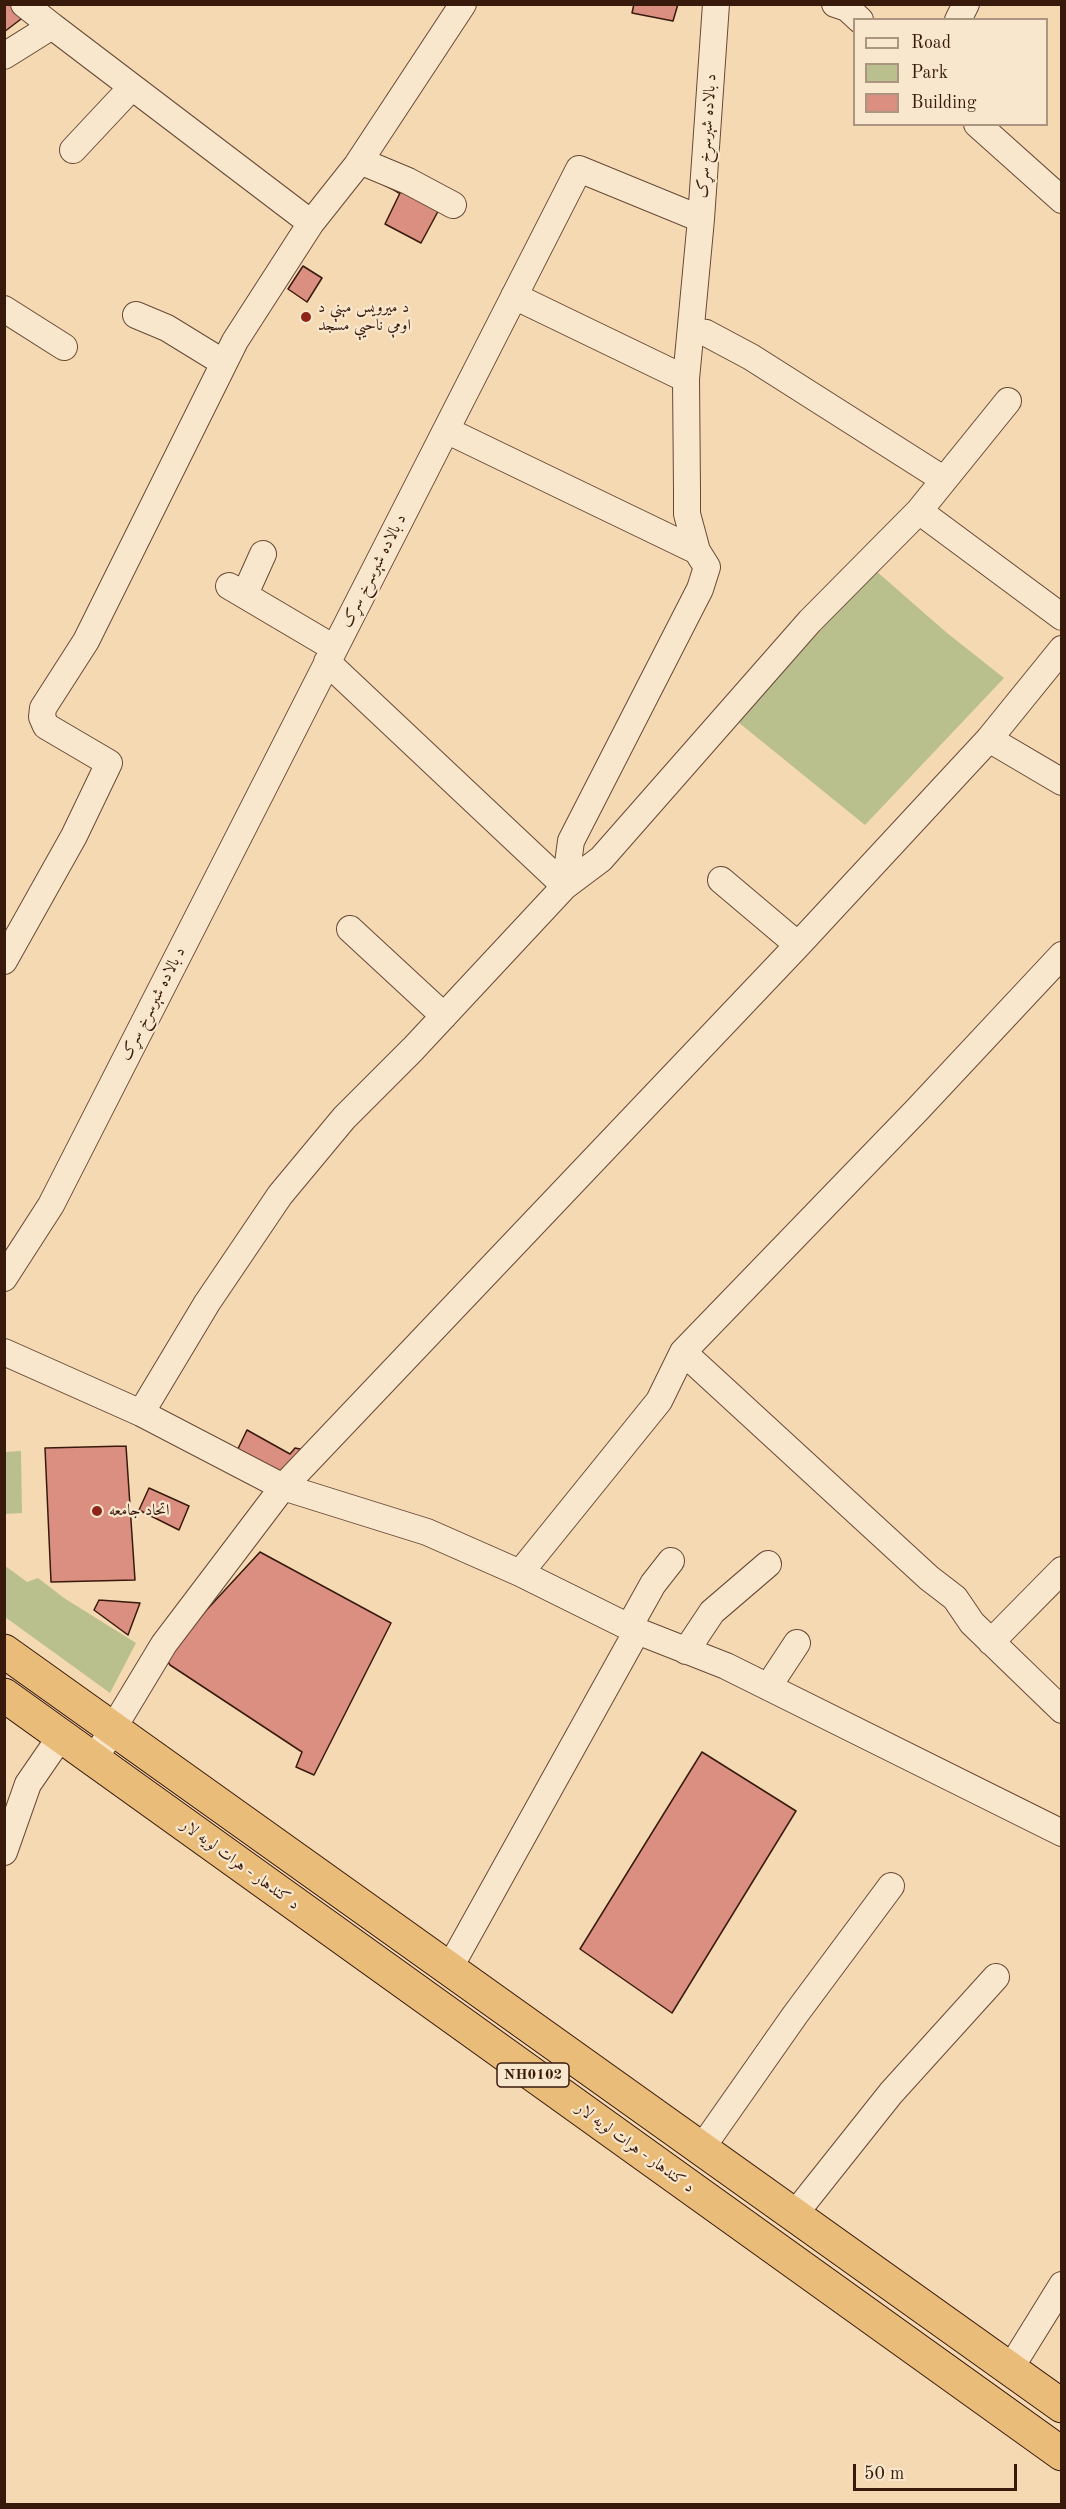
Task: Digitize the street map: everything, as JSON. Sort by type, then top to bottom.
[{"type":"highway","name":"NH0102","points":[[4,1651],[1062,2406]]},
{"type":"highway","name":"د کندهار - هرات لويه لار","points":[[4,1695],[1062,2454]]},
{"type":"street","points":[[24,4],[311,223]]},
{"type":"street","points":[[4,961],[74,836],[109,763],[46,726],[42,717],[43,708],[86,642],[224,363],[311,223],[360,160],[463,4]]},
{"type":"street","name":"د بالاده شېرسرخ سړک","points":[[4,1278],[51,1205],[579,169],[701,219],[716,4]]},
{"type":"street","points":[[959,18],[966,4]]},
{"type":"street","points":[[4,56],[51,26]]},
{"type":"street","points":[[73,150],[132,87]]},
{"type":"street","points":[[979,126],[1062,200]]},
{"type":"street","points":[[360,160],[408,181],[453,205]]},
{"type":"street","points":[[565,886],[571,841],[700,589],[707,567],[697,551],[687,514],[686,379],[701,219]]},
{"type":"street","points":[[514,296],[686,379]]},
{"type":"street","points":[[4,309],[64,347]]},
{"type":"street","points":[[136,315],[166,328],[224,363]]},
{"type":"street","points":[[691,331],[706,333],[751,357],[943,479]]},
{"type":"street","points":[[141,1413],[207,1303],[280,1195],[344,1118],[444,1016],[565,886],[600,859],[810,621],[919,511],[1008,401]]},
{"type":"street","points":[[446,430],[697,551]]},
{"type":"street","points":[[919,511],[1062,617]]},
{"type":"street","points":[[263,554],[237,590],[330,655],[565,886]]},
{"type":"street","points":[[94,1760],[164,1644],[283,1487],[798,945],[989,739],[1062,648]]},
{"type":"street","points":[[989,739],[1062,782]]},
{"type":"street","points":[[721,880],[798,945]]},
{"type":"street","points":[[350,929],[444,1016]]},
{"type":"street","points":[[520,1573],[659,1401],[683,1352],[916,1111],[1062,955]]},
{"type":"street","points":[[4,1352],[141,1413],[283,1487],[427,1532],[520,1573],[633,1629],[726,1666],[1062,1833]]},
{"type":"street","points":[[683,1352],[929,1578],[955,1598],[972,1623],[1062,1710]]},
{"type":"street","points":[[449,1969],[633,1629],[653,1584],[671,1561]]},
{"type":"street","points":[[686,1651],[712,1612],[768,1564]]},
{"type":"street","points":[[991,1642],[1062,1570]]},
{"type":"street","points":[[768,1687],[797,1642]]},
{"type":"street","points":[[4,1852],[28,1784],[61,1736]]},
{"type":"street","points":[[701,2149],[795,2015],[891,1886]]},
{"type":"street","points":[[794,2215],[891,2093],[996,1977]]},
{"type":"street","points":[[1010,2369],[1062,2285]]},
{"type":"green space","points":[[875,570],[947,633],[1004,678],[865,825],[738,722]]},
{"type":"green space","points":[[21,1451],[22,1513],[5,1514],[5,1452]]},
{"type":"green space","points":[[4,1565],[27,1582],[38,1578],[64,1598],[136,1643],[110,1693],[5,1617]]},
{"type":"building","points":[[4,4],[10,4],[25,16],[4,32]]},
{"type":"building","points":[[634,4],[678,4],[673,21],[632,13]]},
{"type":"building","points":[[372,179],[397,181],[394,190]]},
{"type":"building","points":[[397,190],[442,204],[421,243],[385,224],[400,193]]},
{"type":"building","points":[[303,266],[322,278],[307,302],[288,289]]},
{"type":"building","points":[[247,1430],[290,1454],[295,1448],[300,1449],[302,1452],[284,1480],[234,1457]]},
{"type":"building","points":[[126,1446],[135,1580],[51,1582],[45,1448]]},
{"type":"building","points":[[149,1488],[189,1506],[179,1530],[139,1510]]},
{"type":"building","points":[[260,1552],[391,1623],[314,1775],[296,1767],[302,1752],[170,1665],[164,1656]]},
{"type":"building","points":[[99,1600],[140,1603],[128,1635],[94,1610]]},
{"type":"building","points":[[702,1752],[796,1811],[672,2013],[580,1949]]},
{"type":"place","name":"د ميرویس مېنې د اومې ناحيې مسجد","points":[[306,317]]},
{"type":"place","name":"اتحاد جامعه","points":[[97,1511]]}]
